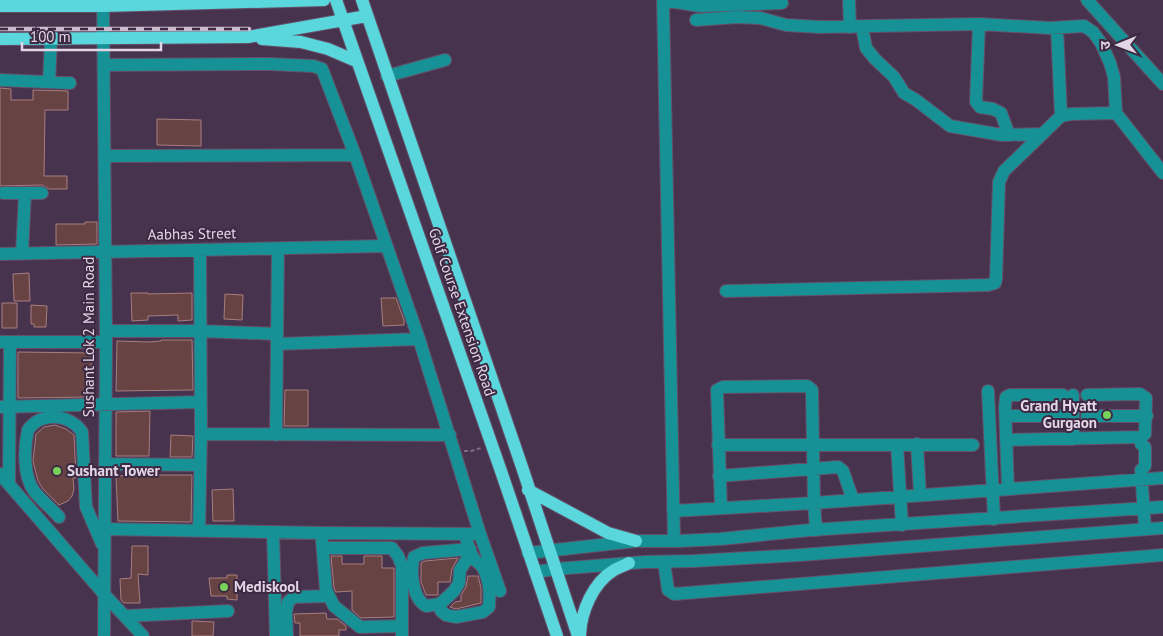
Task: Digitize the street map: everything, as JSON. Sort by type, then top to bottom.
[{"type":"main road","points":[[0,6],[324,0]]},
{"type":"main road","name":"Golf Course Extension Road","points":[[336,0],[557,636]]},
{"type":"main road","name":"Golf Course Extension Road","points":[[362,0],[579,636]]},
{"type":"main road","points":[[248,37],[367,16]]},
{"type":"main road","points":[[0,39],[248,37],[310,44],[328,49],[356,61]]},
{"type":"main road","points":[[528,490],[608,533],[636,541]]},
{"type":"main road","points":[[579,636],[580,621],[593,593],[614,570],[629,563]]},
{"type":"street","points":[[674,541],[663,0],[700,6],[782,3]]},
{"type":"street","points":[[850,0],[856,27],[868,51],[894,77],[901,89],[950,126],[1015,135],[1042,134]]},
{"type":"street","points":[[1087,0],[1163,84]]},
{"type":"street","name":"Sushant Lok 2 Main Road","points":[[103,3],[106,251],[104,636]]},
{"type":"street","points":[[696,20],[737,17],[760,18],[793,26],[856,27],[979,24],[1057,28],[1084,26],[1093,32],[1101,43],[1110,63],[1114,77],[1116,113],[1163,173]]},
{"type":"street","points":[[979,24],[976,102],[980,107],[993,109],[1001,113],[1025,151]]},
{"type":"street","points":[[1057,28],[1061,116]]},
{"type":"street","points":[[49,82],[51,40]]},
{"type":"street","points":[[387,76],[445,60]]},
{"type":"street","points":[[105,65],[269,64],[319,67],[325,73],[419,339],[480,534],[500,591]]},
{"type":"street","points":[[0,80],[70,83]]},
{"type":"street","points":[[726,291],[988,285],[994,283],[996,279],[999,182],[1004,171],[1061,116],[1116,113]]},
{"type":"street","points":[[104,156],[354,155]]},
{"type":"street","points":[[22,253],[24,193]]},
{"type":"street","points":[[3,194],[42,193]]},
{"type":"street","name":"Aabhas Street","points":[[0,254],[385,246]]},
{"type":"street","points":[[276,435],[278,248]]},
{"type":"street","points":[[199,531],[201,434],[200,250]]},
{"type":"street","points":[[144,636],[104,594],[4,478],[5,342],[200,331],[277,339],[419,339]]},
{"type":"street","points":[[721,508],[718,390],[723,386],[807,386],[811,388],[816,530]]},
{"type":"street","points":[[988,392],[994,519]]},
{"type":"street","points":[[1008,490],[1005,401],[1010,395],[1068,395],[1073,439]]},
{"type":"street","points":[[1087,395],[1143,395],[1146,398],[1146,431],[1137,449],[1137,466],[1141,475],[1145,529]]},
{"type":"street","points":[[5,407],[200,402]]},
{"type":"street","points":[[1005,416],[1062,416]]},
{"type":"street","points":[[1087,416],[1147,416]]},
{"type":"street","points":[[59,516],[34,492],[28,478],[26,458],[28,430],[38,420],[46,417],[65,420],[75,425],[82,432],[86,506],[104,548]]},
{"type":"street","points":[[201,434],[450,435]]},
{"type":"street","points":[[1006,440],[1141,441]]},
{"type":"street","points":[[918,444],[920,495]]},
{"type":"street","points":[[718,445],[973,445]]},
{"type":"street","points":[[897,445],[902,525]]},
{"type":"street","points":[[105,464],[200,465]]},
{"type":"street","points":[[719,476],[841,468],[853,500]]},
{"type":"street","points":[[673,511],[1008,490],[1141,475],[1163,478]]},
{"type":"street","points":[[528,553],[636,541],[674,541],[1163,507]]},
{"type":"street","points":[[535,572],[629,563],[760,557],[1163,528]]},
{"type":"street","points":[[104,529],[480,534]]},
{"type":"street","points":[[273,532],[276,636]]},
{"type":"street","points":[[322,533],[323,548],[326,590],[334,606],[360,626],[402,631],[402,566],[392,548],[323,548]]},
{"type":"street","points":[[440,604],[441,611],[446,616],[456,618],[483,612],[489,607],[490,584],[482,566],[470,551],[465,534]]},
{"type":"street","points":[[759,535],[760,557]]},
{"type":"street","points":[[470,551],[460,570],[459,583],[454,591],[440,604],[426,606],[421,603],[416,593],[412,564],[414,557],[422,553],[470,551]]},
{"type":"street","points":[[664,562],[668,590],[674,594],[1163,555]]},
{"type":"street","points":[[287,636],[286,612],[288,602],[294,597],[328,596]]},
{"type":"street","points":[[126,616],[228,611]]},
{"type":"path","points":[[454,450],[471,451],[492,446]]},
{"type":"building","points":[[0,88],[11,89],[11,100],[33,100],[33,90],[68,91],[68,110],[45,110],[44,176],[67,176],[67,189],[49,189],[42,185],[0,186]]},
{"type":"building","points":[[157,119],[201,120],[201,146],[157,145]]},
{"type":"building","points":[[85,222],[97,222],[97,244],[56,245],[56,224],[85,224]]},
{"type":"building","points":[[29,273],[30,301],[14,301],[13,274]]},
{"type":"building","points":[[131,293],[192,293],[192,320],[178,321],[178,315],[148,316],[148,320],[132,321]]},
{"type":"building","points":[[225,294],[243,295],[242,320],[224,319]]},
{"type":"building","points":[[381,298],[396,298],[404,325],[383,326]]},
{"type":"building","points":[[2,303],[17,303],[17,328],[2,328]]},
{"type":"building","points":[[31,305],[47,306],[46,327],[34,327],[34,324],[31,324]]},
{"type":"building","points":[[192,340],[193,390],[116,391],[117,341],[149,342]]},
{"type":"building","points":[[18,352],[91,353],[92,397],[18,398]]},
{"type":"building","points":[[285,390],[308,390],[308,426],[284,426]]},
{"type":"building","points":[[150,411],[149,456],[116,456],[116,412]]},
{"type":"building","points":[[55,425],[66,429],[74,435],[76,478],[73,478],[74,489],[68,501],[59,505],[43,489],[38,481],[33,461],[36,434],[44,427]]},
{"type":"building","points":[[171,435],[193,436],[192,457],[170,457]]},
{"type":"building","points":[[192,475],[191,522],[118,521],[116,476]]},
{"type":"building","points":[[233,489],[234,521],[213,521],[212,490]]},
{"type":"building","points":[[132,546],[148,546],[148,575],[138,574],[140,603],[124,603],[121,600],[120,579],[131,578]]},
{"type":"building","points":[[331,556],[342,556],[342,564],[364,564],[364,556],[382,556],[382,568],[394,568],[394,617],[361,618],[352,610],[352,591],[336,592],[334,588]]},
{"type":"building","points":[[458,558],[452,569],[450,582],[438,582],[438,595],[426,595],[421,582],[421,563]]},
{"type":"building","name":"Mediskool","points":[[227,575],[237,575],[237,600],[227,599],[227,596],[211,596],[209,578],[227,578]]},
{"type":"building","points":[[468,576],[478,576],[481,588],[481,603],[456,609],[450,607],[455,602],[461,601],[461,595],[466,587]]},
{"type":"building","points":[[326,613],[327,619],[337,619],[346,626],[346,630],[339,630],[339,636],[300,636],[300,623],[295,623],[294,614]]},
{"type":"building","points":[[192,621],[214,622],[213,636],[192,636]]},
{"type":"railway","points":[[0,29],[249,29]]},
{"type":"place","name":"Grand Hyatt Gurgaon","points":[[1107,415]]},
{"type":"place","name":"Sushant Tower","points":[[57,471]]},
{"type":"place","name":"Mediskool","points":[[224,587]]}]
